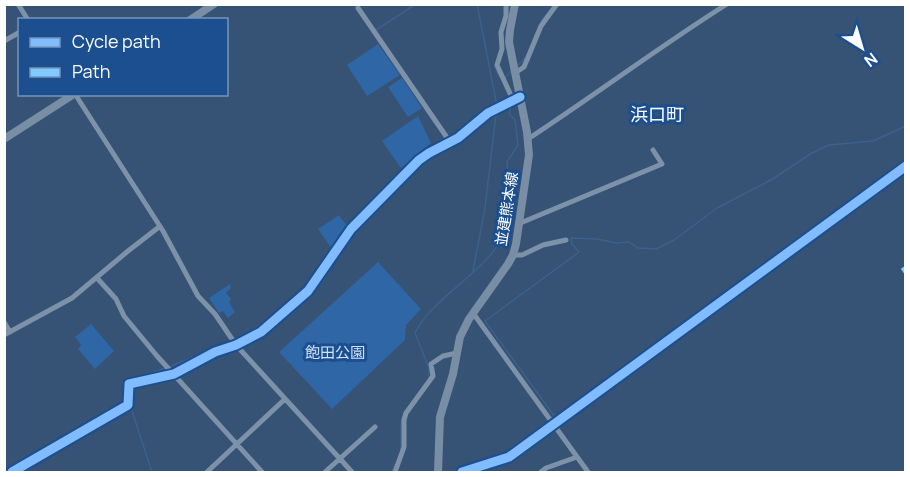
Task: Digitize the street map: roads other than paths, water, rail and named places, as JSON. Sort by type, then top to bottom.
[{"type":"main road","name":"並建熊本線","points":[[438,472],[440,417],[449,390],[460,337],[473,313],[513,255],[529,155],[528,139],[513,100],[515,73],[509,39],[515,4]]},
{"type":"main road","points":[[193,18],[209,6]]},
{"type":"main road","points":[[4,139],[72,96]]},
{"type":"street","points":[[18,4],[27,18]]},
{"type":"street","points":[[12,472],[128,405],[129,384],[174,374],[215,352],[236,345],[261,332],[308,291],[351,229],[419,160],[450,142],[488,113],[513,100],[497,65],[502,49],[501,32],[506,16],[506,4]]},
{"type":"street","points":[[515,73],[524,67],[541,26],[558,4]]},
{"type":"street","points":[[528,139],[727,4]]},
{"type":"street","points":[[358,9],[450,142]]},
{"type":"street","points":[[4,41],[18,33]]},
{"type":"street","points":[[76,96],[159,227],[198,296],[215,314],[236,345],[352,472]]},
{"type":"street","points":[[518,224],[662,164],[653,150]]},
{"type":"street","points":[[462,472],[504,460],[906,166]]},
{"type":"street","points":[[4,322],[7,333],[62,305],[159,227]]},
{"type":"street","points":[[513,255],[522,255],[543,245],[566,240]]},
{"type":"street","points":[[97,278],[116,299],[124,316],[262,472]]},
{"type":"street","points":[[473,313],[588,472]]},
{"type":"street","points":[[395,472],[404,447],[406,413],[433,376],[431,364],[443,356],[457,353]]},
{"type":"street","points":[[207,472],[285,399]]},
{"type":"street","points":[[325,472],[375,427]]},
{"type":"street","points":[[540,472],[551,470],[577,458]]},
{"type":"waterway","points":[[376,30],[416,4]]},
{"type":"waterway","points":[[477,4],[497,106]]},
{"type":"waterway","points":[[541,21],[553,6]]},
{"type":"waterway","points":[[518,65],[525,58]]},
{"type":"waterway","points":[[495,67],[499,76]]},
{"type":"waterway","points":[[505,78],[512,71]]},
{"type":"waterway","points":[[429,377],[429,368],[415,333],[437,304],[483,263],[505,233],[512,196],[507,162],[518,145],[515,120],[509,114],[512,105]]},
{"type":"waterway","points":[[473,271],[485,208],[496,114]]},
{"type":"waterway","points":[[555,417],[485,321],[579,252],[572,244],[571,238],[597,239],[616,243],[629,242],[638,248],[656,249],[674,240],[717,208],[771,180],[812,153],[829,145],[873,141],[906,126]]},
{"type":"waterway","points":[[354,222],[418,157],[428,149],[446,141],[444,138]]},
{"type":"waterway","points":[[257,331],[303,291],[328,258]]},
{"type":"waterway","points":[[126,395],[123,384],[231,343]]},
{"type":"waterway","points":[[130,405],[152,472]]},
{"type":"waterway","points":[[401,449],[401,425],[404,412]]},
{"type":"waterway","points":[[392,472],[395,464]]},
{"type":"district","name":"浜口町","points":[[657,115]]},
{"type":"park label","name":"飽田公園","points":[[335,353]]}]
